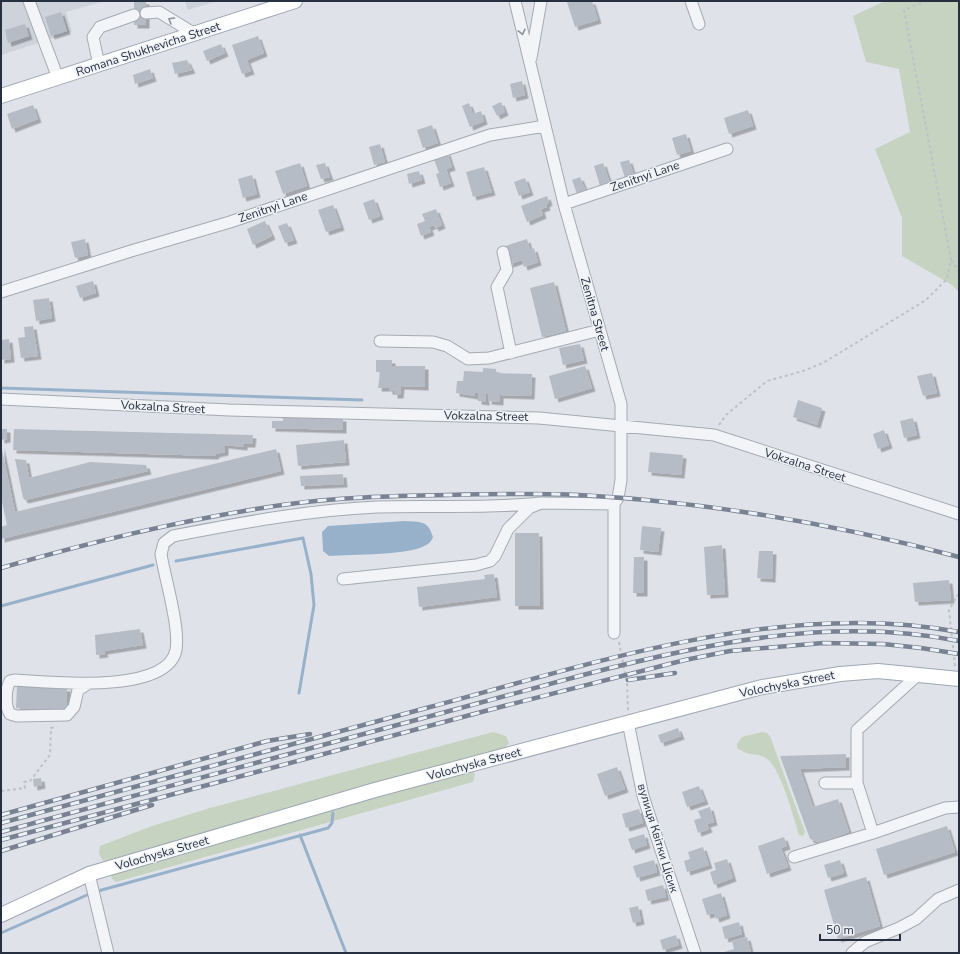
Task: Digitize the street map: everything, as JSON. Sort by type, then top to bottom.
[{"type":"main road","name":"Romana Shukhevicha Street","points":[[1,96],[295,1]]},
{"type":"main road","name":"Volochyska Street","points":[[1,914],[89,874],[375,790],[762,687],[840,674],[878,671],[957,678]]},
{"type":"street","points":[[29,1],[58,78]]},
{"type":"street","name":"Zenitna Street","points":[[515,1],[564,204],[621,404],[621,480],[618,498],[614,504],[614,632]]},
{"type":"street","points":[[530,62],[541,1]]},
{"type":"street","points":[[691,1],[699,24]]},
{"type":"street","points":[[146,13],[159,12],[195,34]]},
{"type":"street","points":[[99,65],[93,37],[100,27],[134,15]]},
{"type":"street","name":"Zenitnyi Lane","points":[[1,292],[131,251],[230,222],[490,136],[545,126]]},
{"type":"street","name":"Zenitnyi Lane","points":[[564,204],[727,149]]},
{"type":"street","points":[[502,252],[507,270],[497,287],[511,353]]},
{"type":"street","points":[[380,341],[433,342],[447,346],[468,359],[489,358],[600,330]]},
{"type":"street","name":"Vokzalna Street","points":[[1,399],[229,410],[539,418],[714,435],[959,514]]},
{"type":"street","points":[[343,578],[476,565],[490,560],[495,556],[508,529],[514,521],[529,508],[541,503]]},
{"type":"street","points":[[89,682],[78,690],[74,707],[67,715],[17,716],[10,714],[6,708],[8,685],[10,681],[14,680],[60,683],[89,682],[120,682],[153,675],[164,670],[171,662],[176,651],[176,634],[161,554],[164,543],[172,536],[303,513],[377,507],[470,505],[506,507],[541,503],[614,504]]},
{"type":"street","points":[[873,833],[857,783],[857,730],[919,674]]},
{"type":"street","name":"вулиця Квітки Цісик","points":[[628,722],[643,796],[695,953]]},
{"type":"street","points":[[825,783],[857,783]]},
{"type":"street","points":[[794,857],[873,833],[945,808],[959,808]]},
{"type":"street","points":[[89,874],[108,953]]},
{"type":"street","points":[[852,953],[865,942],[900,928],[916,919],[938,899],[959,890]]},
{"type":"path","points":[[926,1],[904,10],[951,260],[959,271]]},
{"type":"path","points":[[714,435],[726,415],[767,381],[802,371],[823,362],[926,300],[946,278],[951,260]]},
{"type":"path","points":[[957,678],[949,610],[959,592]]},
{"type":"path","points":[[614,632],[618,636],[626,675],[628,722]]},
{"type":"path","points":[[1,791],[25,788],[24,782],[30,781],[50,755],[51,728],[58,727],[64,715]]},
{"type":"shaded area","points":[[1,1],[105,1],[66,12],[72,32],[1,55]]},
{"type":"shaded area","points":[[185,1],[217,1],[188,10]]},
{"type":"green space","points":[[885,1],[959,1],[959,292],[952,285],[902,256],[902,218],[875,149],[910,132],[899,69],[866,62],[853,16]]},
{"type":"green space","points":[[493,732],[506,736],[509,743],[504,749],[112,859],[103,861],[99,854],[100,846],[152,826],[210,808]]},
{"type":"green space","points":[[762,732],[767,733],[770,736],[805,832],[803,836],[799,835],[786,793],[777,772],[771,763],[763,756],[741,751],[737,748],[737,744],[742,737]]},
{"type":"green space","points":[[470,768],[475,774],[473,782],[116,882],[111,878],[113,873]]},
{"type":"water","points":[[405,521],[423,523],[429,527],[433,537],[430,542],[420,548],[395,553],[329,556],[323,551],[322,532],[328,526]]},
{"type":"building","points":[[134,1],[146,1],[146,25],[134,25]]},
{"type":"building","points":[[592,1],[598,20],[575,27],[567,2]]},
{"type":"building","points":[[61,12],[67,31],[51,36],[45,17]]},
{"type":"building","points":[[25,24],[29,36],[8,43],[5,30]]},
{"type":"building","points":[[258,36],[264,53],[247,60],[251,71],[242,74],[232,45]]},
{"type":"building","points":[[221,44],[225,53],[207,61],[203,51]]},
{"type":"building","points":[[187,60],[192,70],[175,74],[172,63]]},
{"type":"building","points":[[150,69],[153,78],[135,84],[133,75]]},
{"type":"building","points":[[522,81],[525,95],[513,98],[510,84]]},
{"type":"building","points":[[501,102],[505,112],[497,116],[492,106]]},
{"type":"building","points":[[469,103],[473,114],[481,111],[484,121],[470,127],[462,106]]},
{"type":"building","points":[[33,105],[38,119],[12,129],[7,114]]},
{"type":"building","points":[[748,110],[753,126],[729,134],[724,118]]},
{"type":"building","points":[[432,125],[438,143],[423,148],[417,130]]},
{"type":"building","points":[[686,134],[691,151],[677,155],[672,138]]},
{"type":"building","points":[[380,144],[385,162],[374,165],[369,147]]},
{"type":"building","points":[[447,152],[452,167],[446,169],[451,183],[440,187],[436,174],[439,173],[433,157]]},
{"type":"building","points":[[629,160],[634,176],[625,178],[620,162]]},
{"type":"building","points":[[300,163],[307,186],[283,194],[275,171]]},
{"type":"building","points":[[325,163],[330,177],[321,179],[316,165]]},
{"type":"building","points":[[603,163],[610,183],[600,186],[594,166]]},
{"type":"building","points":[[484,167],[492,192],[473,197],[466,172]]},
{"type":"building","points":[[419,171],[422,180],[409,184],[407,174]]},
{"type":"building","points":[[252,175],[257,194],[243,198],[238,179]]},
{"type":"building","points":[[580,177],[586,191],[577,194],[572,180]]},
{"type":"building","points":[[525,178],[530,192],[519,196],[514,182]]},
{"type":"building","points":[[547,196],[549,202],[546,204],[547,207],[541,209],[543,215],[527,222],[521,206]]},
{"type":"building","points":[[374,199],[380,216],[369,220],[363,203]]},
{"type":"building","points":[[333,205],[341,227],[326,232],[318,210]]},
{"type":"building","points":[[436,209],[442,225],[435,228],[434,225],[429,227],[431,232],[421,236],[417,224],[425,221],[422,214]]},
{"type":"building","points":[[265,221],[272,236],[253,245],[247,229]]},
{"type":"building","points":[[287,223],[294,240],[285,243],[278,226]]},
{"type":"building","points":[[85,239],[88,255],[75,258],[71,242]]},
{"type":"building","points":[[527,239],[530,250],[534,248],[538,262],[524,267],[522,260],[510,264],[505,246]]},
{"type":"building","points":[[93,281],[96,293],[80,298],[76,286]]},
{"type":"building","points":[[554,282],[566,331],[542,337],[530,288]]},
{"type":"building","points":[[49,298],[52,318],[36,321],[33,300]]},
{"type":"building","points":[[33,326],[38,356],[21,358],[18,338],[25,337],[24,327]]},
{"type":"building","points":[[9,339],[11,359],[1,360],[1,340]]},
{"type":"building","points":[[580,344],[584,360],[563,365],[559,348]]},
{"type":"building","points":[[376,360],[392,360],[392,366],[425,366],[425,387],[401,386],[400,395],[394,395],[394,391],[389,391],[389,388],[378,388],[380,372],[376,372]]},
{"type":"building","points":[[585,366],[592,388],[555,399],[549,376]]},
{"type":"building","points":[[483,368],[496,369],[496,373],[532,374],[531,396],[500,395],[500,402],[488,401],[488,394],[486,394],[486,402],[478,401],[478,393],[475,393],[475,396],[456,393],[457,381],[463,381],[464,371],[483,372]]},
{"type":"building","points":[[932,373],[937,393],[923,396],[917,376]]},
{"type":"building","points":[[798,400],[822,408],[817,425],[793,417]]},
{"type":"building","points":[[283,417],[343,418],[343,430],[272,428],[272,421],[283,421]]},
{"type":"building","points":[[913,418],[917,435],[904,438],[900,421]]},
{"type":"building","points":[[1,429],[7,429],[7,439],[1,440]]},
{"type":"building","points":[[14,429],[253,435],[252,444],[244,444],[244,447],[225,445],[225,452],[216,454],[215,456],[13,450]]},
{"type":"building","points":[[884,430],[889,445],[878,449],[873,434]]},
{"type":"building","points":[[344,440],[346,462],[298,466],[296,445]]},
{"type":"building","points":[[1,445],[15,512],[276,449],[281,471],[1,539],[1,527],[7,525],[1,497]]},
{"type":"building","points":[[650,452],[683,455],[681,475],[648,472]]},
{"type":"building","points":[[15,459],[26,460],[29,478],[90,462],[146,465],[148,471],[25,500],[23,498]]},
{"type":"building","points":[[343,474],[344,484],[301,486],[300,476]]},
{"type":"building","points":[[642,526],[661,528],[658,552],[640,550]]},
{"type":"building","points":[[515,533],[539,533],[540,606],[515,606]]},
{"type":"building","points":[[722,545],[725,594],[707,595],[704,547]]},
{"type":"building","points":[[759,551],[773,551],[772,579],[757,578]]},
{"type":"building","points":[[634,557],[644,557],[644,593],[633,593]]},
{"type":"building","points":[[494,574],[497,597],[419,607],[417,587],[485,579],[484,575]]},
{"type":"building","points":[[949,580],[951,600],[915,602],[913,583]]},
{"type":"building","points":[[140,629],[143,645],[104,651],[105,654],[96,655],[95,635]]},
{"type":"building","points":[[17,686],[67,688],[66,710],[16,708]]},
{"type":"building","points":[[678,728],[681,736],[661,743],[658,735]]},
{"type":"building","points":[[846,754],[846,767],[800,769],[813,807],[838,799],[849,832],[821,843],[810,839],[780,756]]},
{"type":"building","points":[[617,767],[625,789],[605,796],[597,774]]},
{"type":"building","points":[[41,778],[42,785],[34,787],[33,779]]},
{"type":"building","points":[[699,786],[705,801],[687,807],[682,792]]},
{"type":"building","points":[[710,807],[714,822],[707,824],[709,829],[698,833],[694,820],[701,818],[698,811]]},
{"type":"building","points":[[639,809],[643,823],[626,828],[622,814]]},
{"type":"building","points":[[947,826],[955,852],[884,875],[876,849]]},
{"type":"building","points":[[644,834],[647,845],[632,850],[628,839]]},
{"type":"building","points":[[784,837],[787,846],[781,848],[788,867],[767,874],[758,846]]},
{"type":"building","points":[[703,847],[709,865],[687,872],[684,861],[690,859],[688,852]]},
{"type":"building","points":[[727,859],[733,878],[714,885],[710,872],[716,870],[714,863]]},
{"type":"building","points":[[654,860],[657,872],[637,878],[633,866]]},
{"type":"building","points":[[840,860],[844,873],[828,878],[824,865]]},
{"type":"building","points":[[866,877],[880,926],[838,939],[824,890]]},
{"type":"building","points":[[663,885],[666,897],[648,901],[645,890]]},
{"type":"building","points":[[721,893],[727,915],[716,919],[714,913],[707,915],[702,899]]},
{"type":"building","points":[[638,906],[641,921],[633,923],[629,908]]},
{"type":"building","points":[[739,922],[742,934],[725,939],[722,927]]},
{"type":"building","points":[[676,935],[679,945],[663,950],[660,940]]},
{"type":"building","points":[[747,937],[751,953],[721,953],[734,949],[732,941]]},
{"type":"waterway","points":[[1,388],[362,400]]},
{"type":"waterway","points":[[176,561],[303,538],[311,574],[314,605],[299,693]]},
{"type":"waterway","points":[[1,606],[153,565]]},
{"type":"waterway","points":[[98,891],[328,828],[332,823],[333,813]]},
{"type":"waterway","points":[[300,835],[346,953]]},
{"type":"waterway","points":[[1,933],[87,895]]},
{"type":"railway","points":[[1,568],[71,549],[175,524],[282,505],[364,497],[496,494],[579,495],[627,498],[723,509],[771,516],[865,534],[959,557]]},
{"type":"railway","points":[[1,823],[559,672],[692,640],[759,629],[826,623],[893,624],[959,632]]},
{"type":"railway","points":[[1,832],[583,675],[676,653],[723,644],[817,632],[864,631],[912,634],[959,641]]},
{"type":"railway","points":[[1,840],[504,706],[685,660],[730,651],[823,643],[883,644],[959,654]]},
{"type":"railway","points":[[628,680],[675,673]]},
{"type":"railway","points":[[1,815],[267,741],[310,734]]},
{"type":"railway","points":[[1,851],[152,805]]}]
